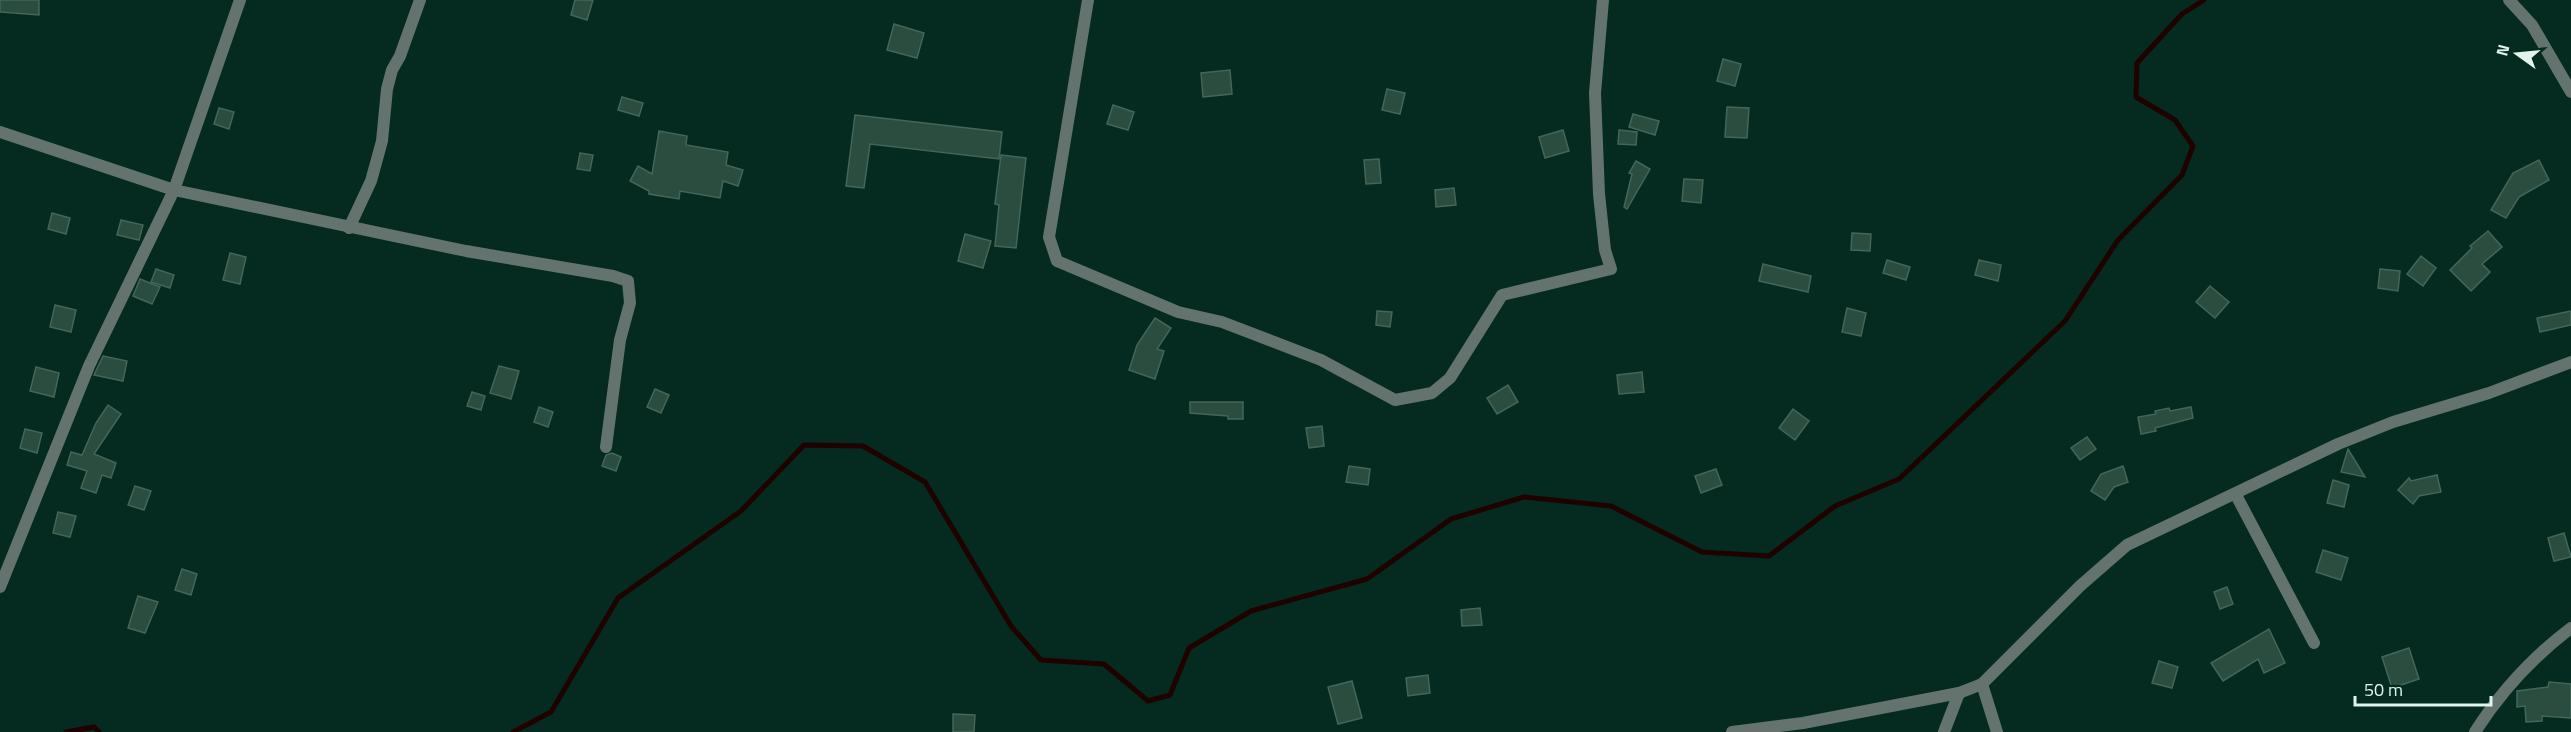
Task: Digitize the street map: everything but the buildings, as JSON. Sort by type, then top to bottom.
[{"type":"street","points":[[0,586],[89,366],[174,190],[240,0]]},
{"type":"street","points":[[349,228],[370,181],[382,141],[387,88],[420,0]]},
{"type":"street","points":[[1088,0],[1048,237],[1057,261],[1178,312],[1222,322],[1321,360],[1395,400],[1432,393],[1450,378],[1502,296],[1611,269],[1605,250],[1599,194],[1595,93],[1604,0]]},
{"type":"street","points":[[2509,0],[2532,25],[2571,92]]},
{"type":"street","points":[[0,132],[174,190],[349,228],[613,276],[628,281],[630,303],[620,340],[606,447]]},
{"type":"street","points":[[1732,732],[1803,723],[1959,693],[1982,684],[2080,586],[2127,545],[2236,495],[2338,444],[2393,422],[2489,393],[2571,362]]},
{"type":"street","points":[[2236,495],[2314,643]]},
{"type":"street","points":[[2475,732],[2498,700],[2551,644],[2571,628]]},
{"type":"street","points":[[1982,684],[1997,732]]},
{"type":"street","points":[[1944,732],[1959,693]]},
{"type":"waterway","points":[[513,732],[551,712],[618,598],[741,511],[804,445],[863,446],[925,482],[1011,626],[1041,660],[1104,664],[1148,701],[1170,695],[1189,648],[1251,611],[1367,579],[1451,519],[1524,497],[1611,506],[1702,552],[1769,556],[1835,506],[1899,479],[2065,321],[2118,240],[2182,175],[2193,146],[2175,120],[2136,97],[2137,63],[2182,14],[2204,0]]},
{"type":"waterway","points":[[66,732],[94,727],[99,732]]}]
